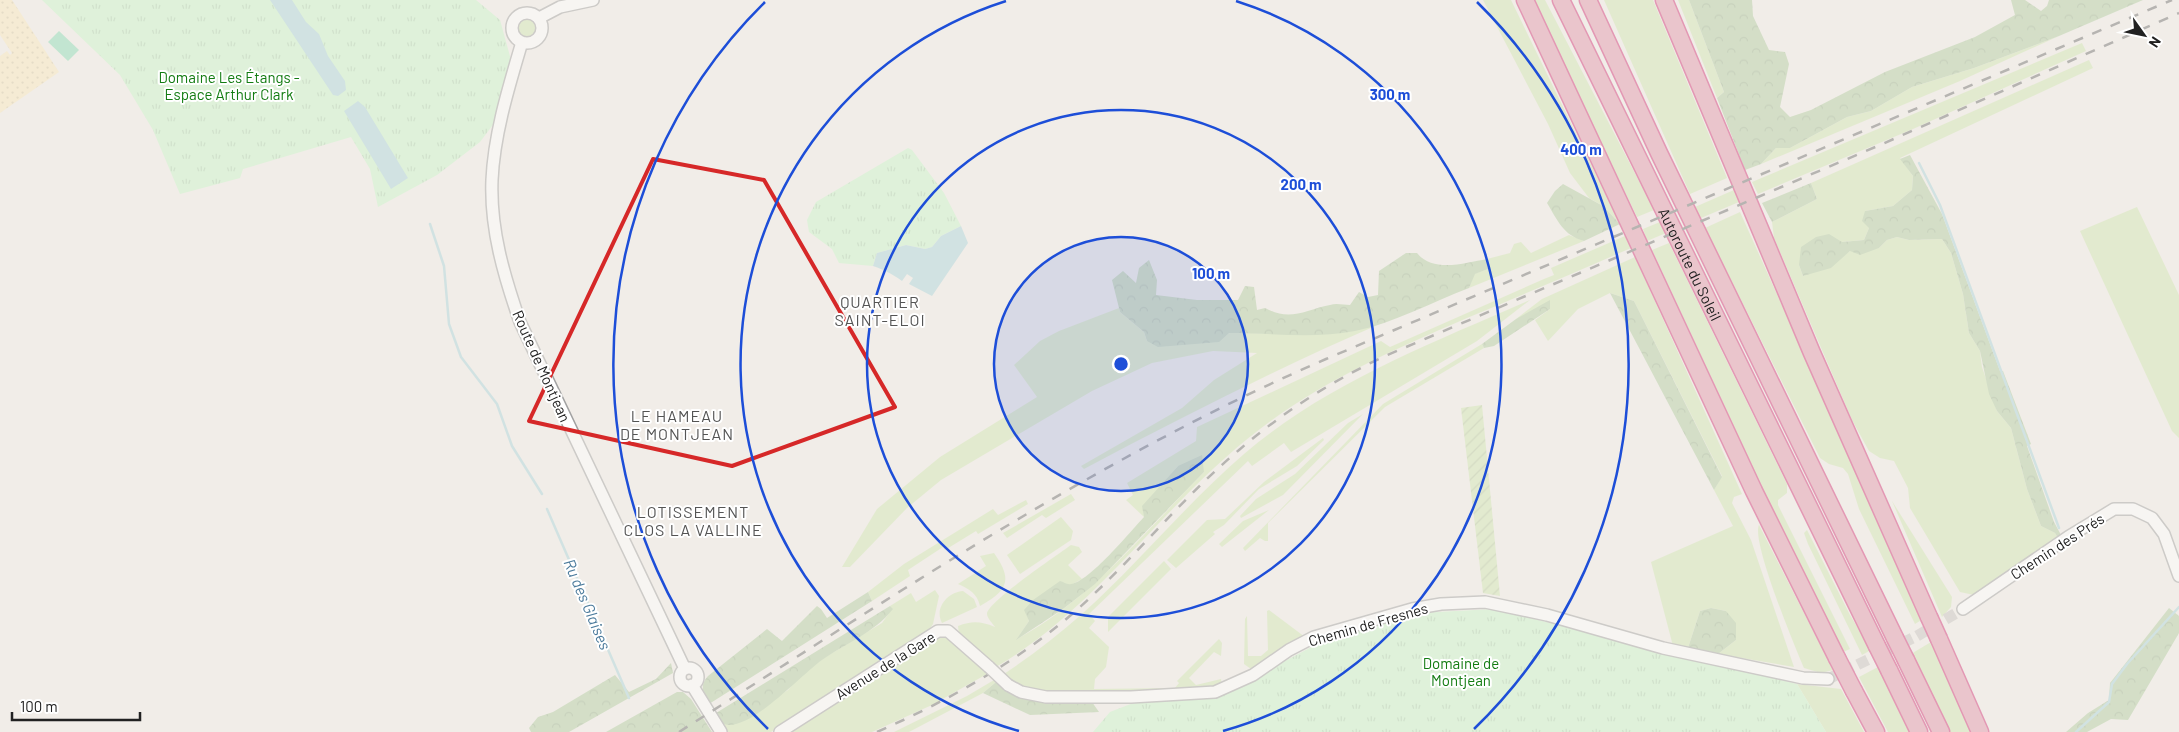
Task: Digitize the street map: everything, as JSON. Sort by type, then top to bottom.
[{"type":"highway","points":[[1525,0],[1738,459],[1876,732]]},
{"type":"highway","name":"Autoroute du Soleil","points":[[1561,0],[1919,732]]},
{"type":"highway","name":"Autoroute du Soleil","points":[[1588,0],[1659,154],[1940,732]]},
{"type":"highway","points":[[1664,0],[1808,344],[1980,732]]},
{"type":"street","points":[[539,18],[560,8],[593,0]]},
{"type":"street","points":[[527,12],[539,18],[542,30],[537,39],[527,43],[522,42],[512,32],[515,19],[527,12]]},
{"type":"street","name":"Route de Montjean","points":[[522,42],[505,105],[492,170],[494,224],[504,276],[520,322],[685,669],[692,668],[697,673],[696,682],[692,685],[721,732]]},
{"type":"street","name":"Chemin des Prés","points":[[1963,609],[2068,537],[2114,509],[2133,509],[2152,518],[2164,534],[2179,576]]},
{"type":"street","name":"Chemin de Fresnes","points":[[1008,685],[1021,692],[1046,696],[1131,697],[1215,692],[1253,675],[1289,650],[1314,637],[1412,609],[1470,602],[1485,602],[1548,615],[1636,642],[1678,652],[1803,678],[1828,679]]},
{"type":"street","name":"Avenue de la Gare","points":[[780,732],[938,631],[948,631],[1008,685]]},
{"type":"highlighted area","points":[[653,159],[764,180],[895,407],[732,466],[529,421]]},
{"type":"green space","name":"Domaine Les Étangs - Espace Arthur Clark","points":[[42,0],[476,0],[500,20],[511,60],[495,122],[480,142],[437,175],[378,207],[370,169],[351,137],[243,169],[240,178],[180,194],[153,130],[120,75]]},
{"type":"green space","points":[[1483,0],[1511,0],[1620,224],[1603,206],[1589,198],[1570,173],[1548,124]]},
{"type":"green space","points":[[1532,0],[1545,0],[1654,210],[1637,217]]},
{"type":"green space","points":[[1604,0],[1653,0],[1727,178],[1690,194]]},
{"type":"green space","points":[[1678,0],[1689,0],[1724,92],[1717,98]]},
{"type":"green space","points":[[1689,0],[1752,0],[1753,16],[1769,50],[1785,52],[1789,64],[1780,107],[1790,117],[1811,110],[1885,72],[1975,37],[2015,15],[2011,0],[2025,0],[2041,11],[2047,6],[2049,0],[2143,0],[2059,36],[1974,68],[1912,87],[1871,111],[1847,117],[1790,148],[1776,148],[1761,164],[1745,170],[1717,98],[1724,92]]},
{"type":"green space","points":[[527,17],[534,20],[537,27],[534,34],[527,37],[520,34],[517,27],[520,20]]},
{"type":"green space","points":[[59,31],[79,50],[68,61],[48,42]]},
{"type":"green space","points":[[2059,36],[1960,81],[1761,164],[1776,148],[1790,148],[1847,117],[1871,111],[1912,87],[1974,68]]},
{"type":"green space","points":[[2082,43],[2086,51],[1913,129],[1758,194],[1752,182]]},
{"type":"green space","points":[[2089,60],[2093,68],[1900,158],[1913,176],[1912,190],[1893,206],[1865,211],[1869,228],[1864,240],[1842,242],[1799,265],[1803,276],[1841,258],[1850,251],[1879,248],[1887,240],[1897,237],[1909,240],[1942,239],[1951,253],[1963,294],[1969,333],[1980,351],[1982,367],[1997,411],[2011,428],[2027,489],[2041,526],[2055,533],[2058,538],[1974,595],[1960,592],[1910,508],[1908,488],[1894,461],[1880,458],[1869,451],[1852,420],[1774,238],[1772,222],[1817,199],[1811,183]]},
{"type":"green space","points":[[908,148],[912,150],[944,193],[961,226],[941,236],[932,247],[925,249],[906,245],[877,253],[873,266],[839,263],[832,249],[809,232],[807,220],[816,202]]},
{"type":"green space","points":[[1910,155],[1942,214],[2000,371],[2003,371],[2031,444],[2027,446],[2054,522],[2061,535],[2058,538],[2055,533],[2041,526],[2027,489],[2011,428],[1997,411],[1989,394],[1980,351],[1969,333],[1963,294],[1951,253],[1942,239],[1909,240],[1897,237],[1887,240],[1879,248],[1860,255],[1850,251],[1831,268],[1803,276],[1799,265],[1801,247],[1816,237],[1829,234],[1842,242],[1864,240],[1869,228],[1862,221],[1865,211],[1893,206],[1912,190],[1913,176],[1900,159]]},
{"type":"green space","points":[[1811,183],[1817,199],[1772,222],[1762,203]]},
{"type":"green space","points":[[1563,184],[1603,206],[1620,224],[1584,241],[1571,235],[1562,227],[1547,203],[1555,191]]},
{"type":"green space","points":[[1734,190],[1739,202],[1701,218],[1695,207]]},
{"type":"green space","points":[[2137,207],[2179,295],[2179,438],[2172,431],[2080,231]]},
{"type":"green space","points":[[1740,212],[1923,619],[1915,624],[1859,509],[1848,474],[1843,468],[1829,464],[1820,458],[1705,228]]},
{"type":"green space","points":[[1660,222],[1666,233],[1647,241],[1643,229]]},
{"type":"green space","points":[[1569,235],[1584,241],[1469,288],[1474,274],[1488,269],[1487,259],[1510,253],[1514,244],[1521,242],[1531,253]]},
{"type":"green space","points":[[1625,236],[1631,248],[1386,354],[1334,381],[1284,411],[1226,457],[1193,488],[1100,584],[1067,615],[1033,642],[996,667],[959,635],[958,626],[968,623],[976,622],[995,627],[987,614],[998,599],[1071,545],[1079,547],[1082,552],[1068,565],[1082,579],[1025,610],[1029,621],[1017,639],[1044,623],[1093,584],[1139,540],[1204,472],[1178,466],[1143,506],[1144,517],[1126,500],[1133,495],[1127,483],[1196,441],[1197,427],[1381,341],[1390,347],[1554,275],[1551,268]]},
{"type":"green space","points":[[1669,243],[1787,484],[1787,493],[1778,500],[1778,505],[1850,649],[1843,652],[1775,515],[1652,250]]},
{"type":"green space","points":[[1406,253],[1417,253],[1424,259],[1440,265],[1487,259],[1488,269],[1475,274],[1469,288],[1398,318],[1355,331],[1324,335],[1229,333],[1219,342],[1158,347],[1147,341],[1144,332],[1120,312],[1112,280],[1123,271],[1136,283],[1139,268],[1149,260],[1157,280],[1156,295],[1197,300],[1238,300],[1245,286],[1254,287],[1257,310],[1265,308],[1290,315],[1332,304],[1350,305],[1359,292],[1368,297],[1378,295],[1379,271]]},
{"type":"green space","points":[[1635,257],[1742,494],[1734,497],[1732,503],[1751,540],[1794,667],[1718,654],[1736,640],[1726,611],[1711,608],[1700,611],[1688,648],[1673,646],[1651,562],[1733,526],[1714,490],[1722,476],[1634,301],[1610,293],[1578,309],[1548,341],[1535,320],[1550,309],[1516,319],[1542,299]]},
{"type":"green space","points":[[1610,293],[1634,301],[1722,477],[1714,490]]},
{"type":"green space","points":[[1530,300],[1477,341],[1291,452],[1284,443],[1252,466],[1248,461],[1089,614],[1095,621],[1089,628],[1109,647],[1106,667],[1095,679],[1094,689],[1175,688],[1179,683],[1177,681],[1219,639],[1222,643],[1221,656],[1214,652],[1189,678],[1196,685],[1221,679],[1222,686],[1179,692],[1032,691],[1018,687],[1004,674],[1044,646],[1082,614],[1223,473],[1276,429],[1310,406],[1381,367],[1417,349]]},
{"type":"green space","points":[[1550,300],[1550,309],[1494,346],[1484,348],[1482,344],[1516,319]]},
{"type":"green space","points":[[1119,308],[1120,312],[1144,332],[1147,341],[1231,333],[1325,333],[1363,328],[1382,323],[1232,393],[1084,469],[1081,466],[1182,408],[1214,380],[1257,353],[1213,351],[1152,363],[1092,391],[941,480],[907,508],[850,567],[842,567],[877,509],[940,457],[1037,397],[1014,365],[1040,341],[1059,331]]},
{"type":"green space","points":[[1482,344],[1484,348],[1385,407],[1268,523],[1268,541],[1260,538],[1245,551],[1243,548],[1383,404]]},
{"type":"green space","points":[[1482,405],[1500,596],[1483,593],[1461,408]]},
{"type":"green space","points":[[1363,414],[1283,495],[1241,518],[1240,516],[1256,499],[1295,474],[1348,423]]},
{"type":"green space","points":[[1323,438],[1324,440],[1297,466],[1259,489],[1224,525],[1213,532],[1215,534],[1176,568],[1167,560],[1207,520],[1225,519],[1264,482]]},
{"type":"green space","points":[[1202,455],[1204,472],[1095,584],[1063,609],[1016,640],[1029,621],[1024,610],[1033,600],[1060,581],[1071,584],[1088,575],[1144,517],[1142,506],[1178,466]]},
{"type":"green space","points":[[1071,494],[1075,500],[1046,518],[1042,515],[1007,538],[1003,533]]},
{"type":"green space","points":[[1026,500],[1028,504],[978,534],[976,531],[945,550],[943,547],[908,570],[910,576],[872,601],[868,592],[904,564],[993,509],[998,515]]},
{"type":"green space","points":[[1892,501],[1952,597],[1951,607],[1942,617]]},
{"type":"green space","points":[[1269,510],[1222,547],[1219,544],[1243,521]]},
{"type":"green space","points":[[1061,517],[1073,531],[1071,540],[1020,574],[1007,555]]},
{"type":"green space","points":[[1759,525],[1833,670],[1821,673],[1804,668],[1767,572],[1758,535]]},
{"type":"green space","points":[[1807,530],[1850,615],[1871,650],[1862,655],[1808,544],[1804,533]]},
{"type":"green space","points":[[994,553],[1004,570],[1005,584],[997,595],[980,606],[972,592],[958,584],[986,566],[980,556]]},
{"type":"green space","points":[[1164,561],[1171,569],[1108,632],[1108,617]]},
{"type":"green space","points":[[935,590],[939,596],[933,624],[929,630],[771,732],[726,732],[722,723],[729,725],[788,690],[799,677],[824,658],[882,623],[892,609],[890,606],[911,593],[916,602]]},
{"type":"green space","points":[[963,591],[974,599],[977,607],[942,623],[940,612],[944,602],[952,594]]},
{"type":"green space","points":[[868,592],[872,601],[709,704],[703,690],[708,676],[767,629],[782,641],[817,606],[827,618]]},
{"type":"green space","points":[[890,606],[893,609],[877,625],[822,660],[752,717],[740,723],[729,725],[724,724],[716,713]]},
{"type":"green space","points":[[1711,608],[1726,611],[1736,623],[1736,640],[1718,654],[1688,648],[1700,611]]},
{"type":"green space","points":[[2169,608],[2179,616],[2179,633],[2128,720],[2111,719],[2087,732],[2066,732],[2088,713],[2109,700],[2110,683]]},
{"type":"green space","name":"Domaine de Montjean","points":[[1494,609],[1797,684],[1826,732],[1093,732],[1110,712],[1141,700],[1221,695],[1317,644],[1418,613]]},
{"type":"green space","points":[[1269,610],[1305,637],[1251,669],[1244,664],[1245,619],[1247,616],[1248,656],[1261,656],[1268,650],[1267,611]]},
{"type":"green space","points":[[947,636],[987,674],[932,705],[872,732],[788,732],[931,639]]},
{"type":"green space","points":[[1931,642],[1971,732],[1950,732],[1911,654]]},
{"type":"green space","points":[[671,663],[673,673],[569,732],[531,732],[529,728],[538,717],[553,712],[615,675],[629,692],[656,679]]},
{"type":"green space","points":[[1878,667],[1909,732],[1888,732],[1859,677]]},
{"type":"green space","points":[[994,680],[996,682],[983,693],[909,732],[894,732],[967,696]]},
{"type":"green space","points":[[996,682],[1020,695],[1031,698],[1053,701],[1092,702],[1099,712],[1030,715],[983,693]]},
{"type":"green space","points":[[1797,684],[1841,689],[1864,732],[1826,732]]},
{"type":"green space","points":[[677,692],[683,692],[691,699],[712,732],[606,732]]},
{"type":"sand","points":[[0,0],[12,0],[59,72],[0,113],[0,56],[7,51],[10,55],[12,53],[0,35]]},
{"type":"water","points":[[270,0],[292,0],[306,22],[319,34],[328,56],[345,81],[346,90],[338,96],[333,95]]},
{"type":"water","points":[[358,101],[365,107],[408,178],[391,189],[344,111]]},
{"type":"water","points":[[961,226],[968,243],[932,296],[909,284],[913,278],[907,274],[902,281],[873,266],[877,253],[906,245],[925,249],[932,247],[941,236]]},
{"type":"waterway","points":[[1919,163],[1940,205],[2059,528]]},
{"type":"waterway","name":"Ru des Glaises","points":[[430,224],[444,266],[449,324],[461,357],[497,404],[512,446],[542,494]]},
{"type":"waterway","name":"Ru des Glaises","points":[[547,509],[629,698]]},
{"type":"waterway","points":[[2076,732],[2109,702],[2112,684],[2127,664],[2179,607]]},
{"type":"tunnel","points":[[1828,679],[1917,636],[1963,609]]},
{"type":"railway","points":[[679,732],[995,533],[1076,485],[1158,440],[1241,398],[1326,359],[2172,0]]},
{"type":"railway","points":[[877,732],[951,696],[998,668],[1043,637],[1088,600],[1194,491],[1239,450],[1291,410],[1346,376],[1385,356],[1880,145],[2179,13]]},
{"type":"district","name":"QUARTIER SAINT-ELOI","points":[[880,310]]},
{"type":"district","name":"LE HAMEAU DE MONTJEAN","points":[[677,424]]},
{"type":"district","name":"LOTISSEMENT CLOS LA VALLINE","points":[[693,520]]}]
